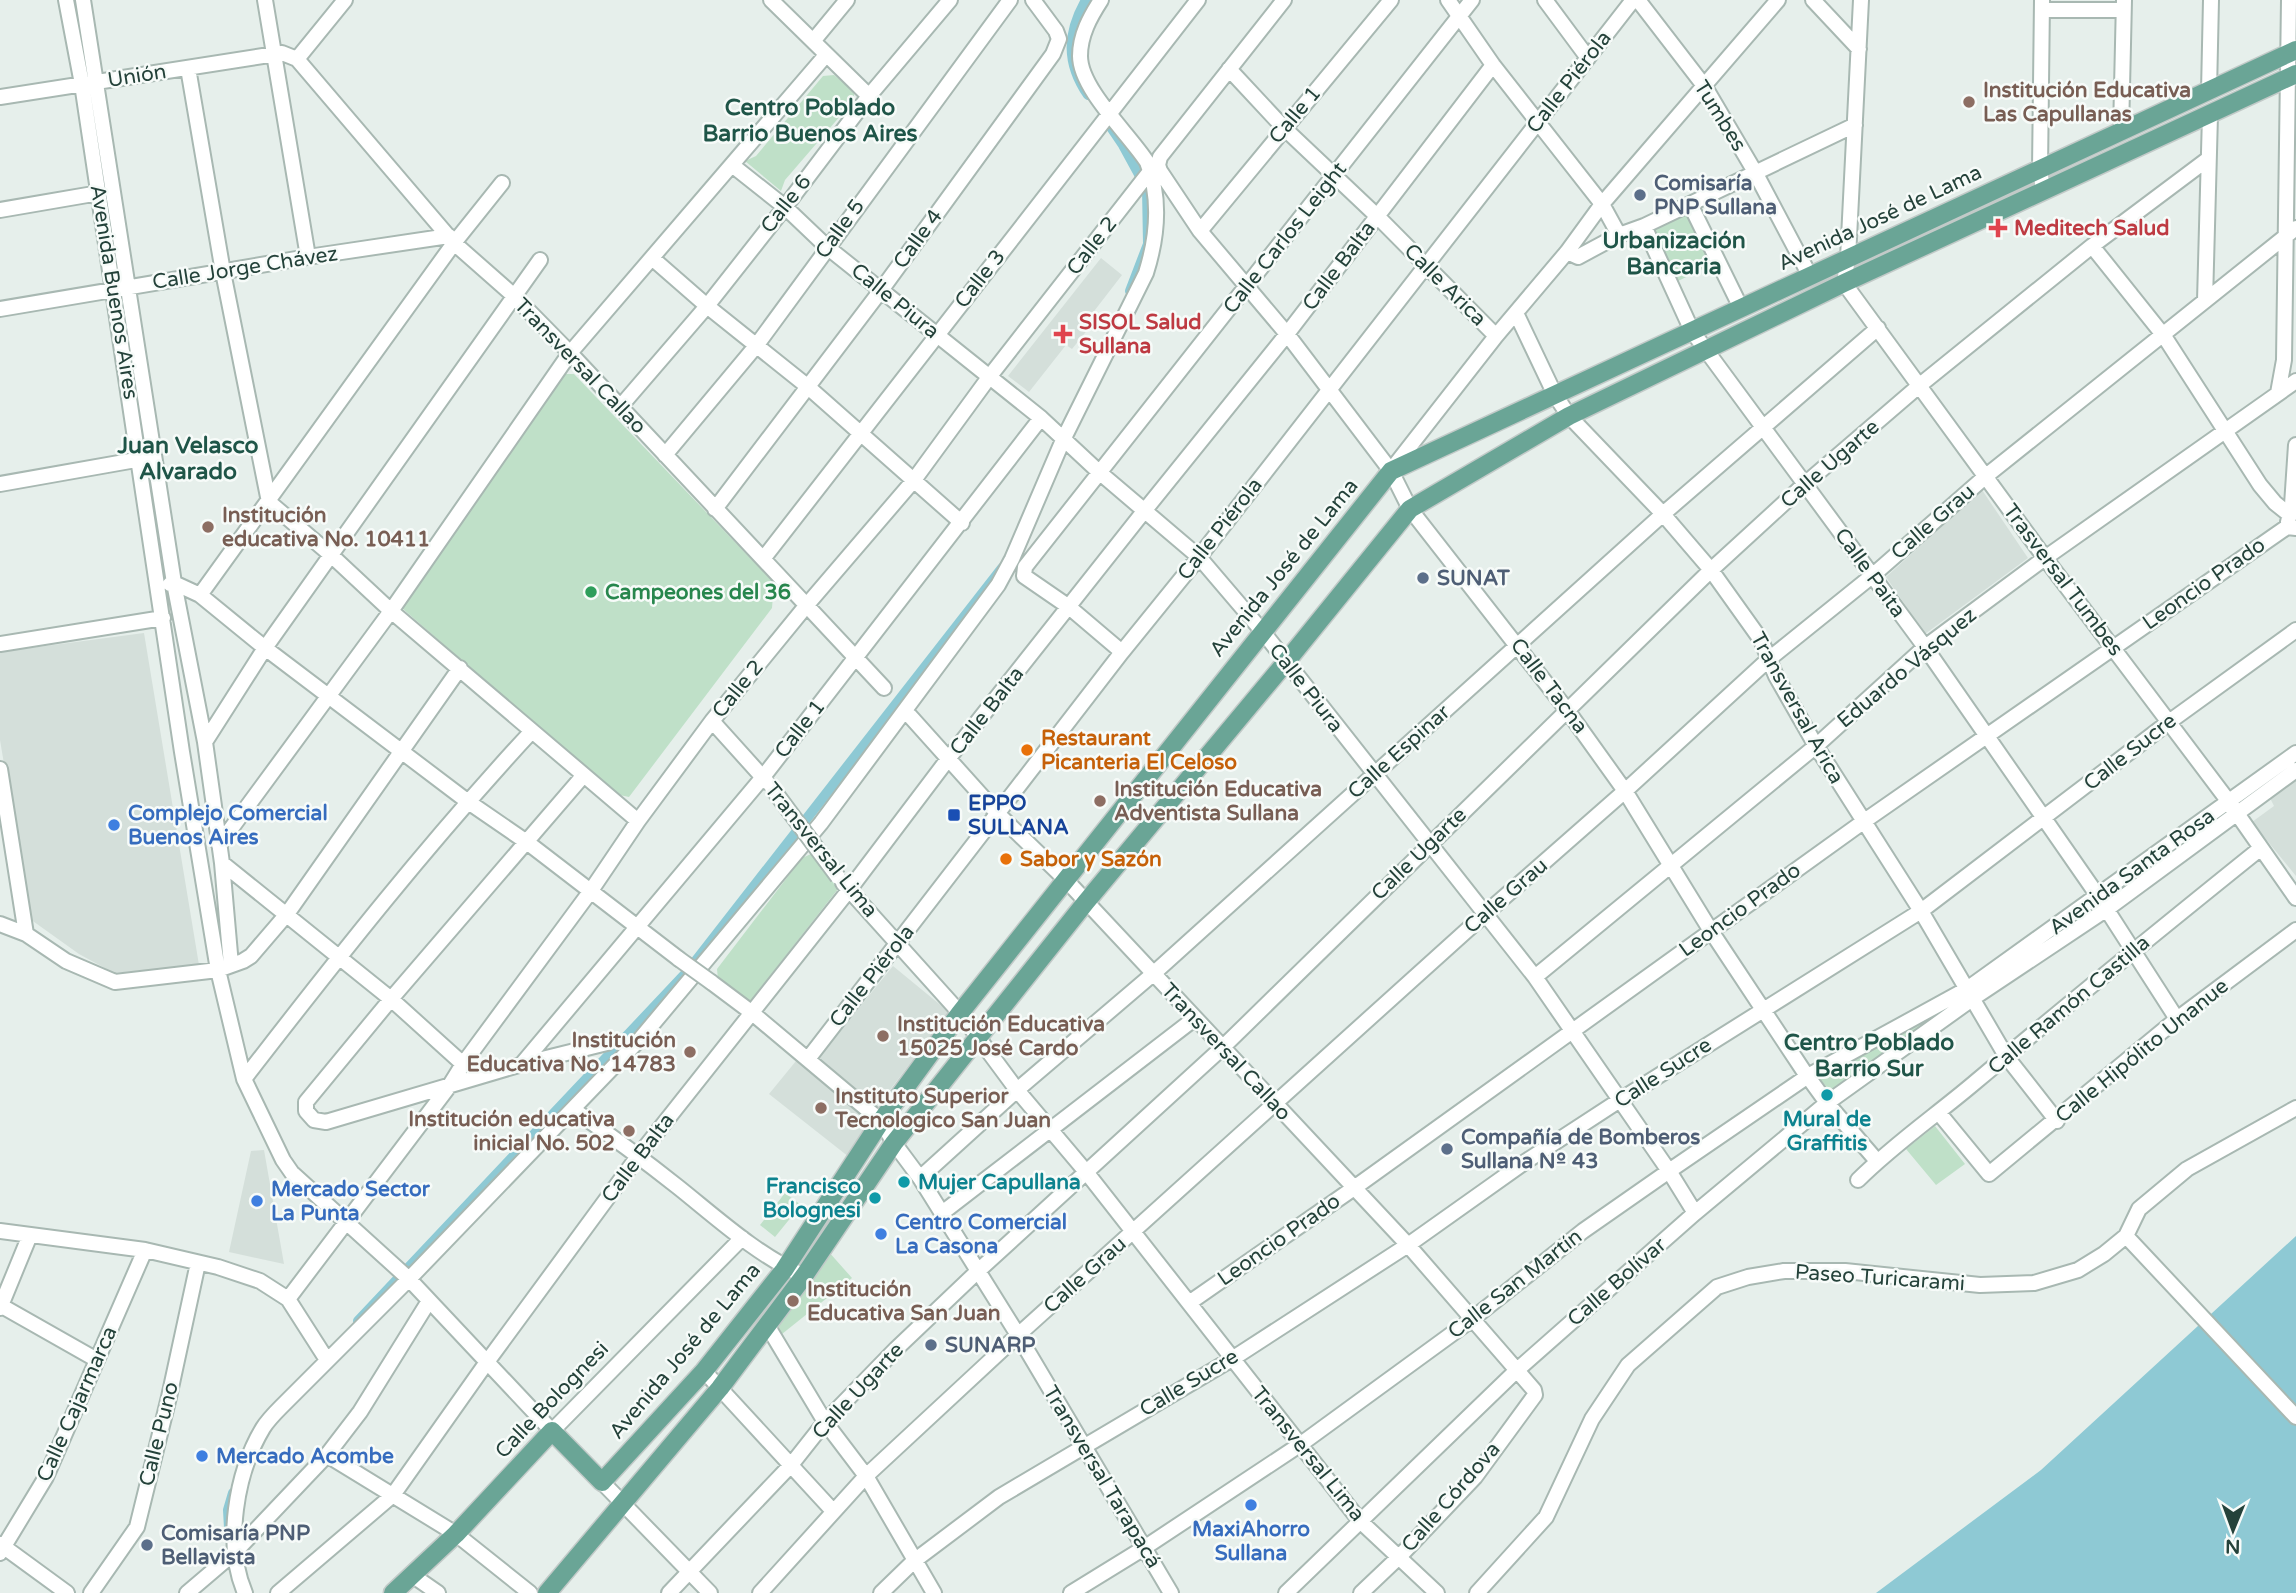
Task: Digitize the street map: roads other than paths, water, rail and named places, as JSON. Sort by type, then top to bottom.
[{"type":"main road","name":"Avenida José de Lama","points":[[602,1482],[704,1371],[785,1267],[881,1121],[960,1013],[1391,471],[2292,52]]},
{"type":"main road","name":"Avenida José de Lama","points":[[547,1593],[720,1388],[804,1276],[894,1143],[1086,902],[1410,509],[1569,416],[1844,283],[2292,76]]},
{"type":"main road","points":[[552,1431],[602,1482]]},
{"type":"main road","name":"Calle Bolognesi","points":[[393,1593],[456,1534],[552,1431]]},
{"type":"street","name":"Avenida Buenos Aires","points":[[66,0],[89,83],[147,458],[205,742],[222,863],[224,967]]},
{"type":"street","name":"Avenida Buenos Aires","points":[[83,0],[99,193],[120,289]]},
{"type":"street","points":[[265,0],[309,257]]},
{"type":"street","points":[[274,54],[288,54],[297,59],[345,0]]},
{"type":"street","points":[[771,0],[869,96]]},
{"type":"street","points":[[814,40],[847,0]]},
{"type":"street","name":"Calle 6","points":[[620,407],[707,306],[869,96],[950,0]]},
{"type":"street","name":"Calle 5","points":[[665,455],[756,346],[1010,0]]},
{"type":"street","name":"Calle 4","points":[[715,509],[882,289],[1053,54],[1059,39],[1056,30],[1032,0]]},
{"type":"street","points":[[245,1593],[234,1553],[236,1505],[245,1469],[263,1427],[404,1275],[574,1110],[641,1038],[821,823],[990,595],[1012,559],[1063,440],[1146,274],[1155,245],[1157,229],[1151,170],[1135,143],[1086,79],[1080,58],[1088,20],[1101,0]]},
{"type":"street","name":"Calle 3","points":[[763,559],[1198,0]]},
{"type":"street","points":[[1230,69],[1284,0]]},
{"type":"street","name":"Calle 1","points":[[1200,231],[1391,0]]},
{"type":"street","points":[[1448,0],[1493,65],[1602,204],[1619,235]]},
{"type":"street","name":"Calle Carlos Leight","points":[[1069,607],[1024,576],[1025,567],[1472,0]]},
{"type":"street","points":[[1545,0],[1588,58]]},
{"type":"street","name":"Calle Piérola","points":[[808,1059],[1122,652],[1636,0]]},
{"type":"street","name":"Tumbes","points":[[1636,0],[1704,87],[1755,172],[1810,276]]},
{"type":"street","points":[[1391,471],[1602,204],[1778,0]]},
{"type":"street","points":[[1813,0],[1859,49]]},
{"type":"street","points":[[1844,283],[1849,258],[1861,0]]},
{"type":"street","points":[[2209,91],[2211,0]]},
{"type":"street","points":[[2278,393],[2284,360],[2292,232],[2292,52],[2289,0]]},
{"type":"street","points":[[2043,190],[2040,169],[2042,5],[2124,5],[2121,132]]},
{"type":"street","name":"Unión","points":[[0,97],[274,54]]},
{"type":"street","points":[[219,845],[330,697],[570,353],[826,55]]},
{"type":"street","name":"Transversal Callao","points":[[297,59],[451,239],[513,295],[570,353],[884,688]]},
{"type":"street","name":"Calle Balta","points":[[278,1593],[393,1495],[639,1155],[1144,510],[1287,334],[1493,65]]},
{"type":"street","points":[[188,68],[223,272],[269,502],[391,611],[638,821]]},
{"type":"street","name":"Calle Arica","points":[[1230,69],[1284,128],[1377,216],[1496,337]]},
{"type":"street","name":"Calle Tacna","points":[[1230,69],[1160,157],[1160,172],[1200,231],[1287,334],[1391,471],[1410,509],[1567,710],[1625,791],[1762,1010],[1827,1103],[1877,1161]]},
{"type":"street","points":[[2205,301],[2210,116]]},
{"type":"street","points":[[1567,251],[1578,257],[1619,235],[1644,226],[1855,125]]},
{"type":"street","name":"Calle Ugarte","points":[[669,1593],[791,1465],[825,1422],[896,1349],[1222,1048],[1711,570],[1806,483],[1920,385],[2092,246],[2208,159]]},
{"type":"street","name":"Calle Piura","points":[[732,164],[785,207],[827,247],[1041,418],[1099,472],[1199,557],[1263,632],[1535,977],[1695,1213]]},
{"type":"street","name":"Calle 2","points":[[288,1299],[450,1085],[712,721],[914,480],[990,376],[1151,170]]},
{"type":"street","points":[[200,595],[269,502],[451,239],[502,183]]},
{"type":"street","points":[[0,210],[99,193]]},
{"type":"street","points":[[1690,204],[1741,308]]},
{"type":"street","name":"Calle Paita","points":[[1644,226],[1692,331],[1925,647],[2103,902],[2177,1019]]},
{"type":"street","name":"Calle Grau","points":[[760,1593],[866,1476],[1018,1335],[1769,659],[1872,576],[1986,476],[2292,232]]},
{"type":"street","name":"Calle Jorge Chávez","points":[[0,309],[309,257],[451,239]]},
{"type":"street","points":[[2092,246],[2164,336],[2260,485],[2291,523]]},
{"type":"street","points":[[652,258],[807,386],[962,523]]},
{"type":"street","points":[[2296,258],[2291,347],[2296,358]]},
{"type":"street","points":[[205,742],[265,648],[540,260]]},
{"type":"street","name":"Trasversal Tumbes","points":[[1844,283],[2045,558],[2233,808],[2296,898]]},
{"type":"street","name":"Transversal Arica","points":[[1516,313],[1555,395],[1569,416],[1663,514],[1711,570],[1761,640],[1816,746],[1921,911],[2006,1056],[2057,1121]]},
{"type":"street","name":"Calle Espinar","points":[[920,1178],[1017,1090],[1153,974],[1663,514],[1878,328]]},
{"type":"street","name":"Eduardo Vásquez","points":[[1535,977],[1816,746],[1925,647],[2045,558],[2296,381]]},
{"type":"street","name":"Calle 1","points":[[522,1064],[767,783],[856,657],[1041,418]]},
{"type":"street","points":[[2291,523],[2296,445]]},
{"type":"street","name":"Avenida Buenos Aires","points":[[147,458],[158,585],[182,752],[224,967]]},
{"type":"street","points":[[0,484],[147,458]]},
{"type":"street","name":"Leoncio Prado","points":[[1189,1303],[1354,1188],[1863,822],[2291,523]]},
{"type":"street","points":[[158,585],[174,583]]},
{"type":"street","name":"Transversal Tarapacá","points":[[174,583],[200,595],[265,648],[467,801],[528,843],[637,929],[751,1012],[881,1121],[920,1178],[1018,1335],[1171,1593]]},
{"type":"street","points":[[1069,607],[1122,652]]},
{"type":"street","points":[[0,644],[163,618]]},
{"type":"street","name":"Calle Sucre","points":[[881,1593],[914,1560],[999,1497],[1232,1359],[1408,1245],[1525,1162],[1620,1100],[1921,911],[2169,722],[2296,630]]},
{"type":"street","points":[[0,924],[26,934],[66,961],[115,982],[224,967],[251,956],[288,914],[460,668]]},
{"type":"street","name":"Transversal Callao","points":[[910,716],[998,814],[1066,880],[1408,1245],[1534,1390],[1535,1395]]},
{"type":"street","name":"Transversal Lima","points":[[712,721],[767,783],[849,890],[960,1013],[1017,1090],[1134,1231],[1360,1521],[1437,1593]]},
{"type":"street","points":[[243,1079],[339,956],[467,801],[532,731]]},
{"type":"street","name":"Avenida Santa Rosa","points":[[2233,808],[2296,753]]},
{"type":"street","name":"Avenida Santa Rosa","points":[[1970,994],[2233,808],[2296,770]]},
{"type":"street","points":[[0,772],[26,934]]},
{"type":"street","points":[[583,776],[391,999],[306,1102],[306,1111],[314,1120],[326,1122],[522,1064],[607,1043]]},
{"type":"street","name":"Calle Ramón Castilla","points":[[1858,1180],[1877,1161],[2261,848]]},
{"type":"street","points":[[222,863],[391,999],[463,1064]]},
{"type":"street","name":"Calle Hipólito Unanue","points":[[1939,1113],[1989,1174],[2057,1121],[2177,1019],[2296,930]]},
{"type":"street","points":[[224,967],[243,1079],[292,1173],[404,1275],[552,1431]]},
{"type":"street","name":"Calle San Martín","points":[[1071,1593],[1301,1444],[1471,1320],[1583,1231],[1808,1076],[1970,994]]},
{"type":"street","name":"Calle Bolívar","points":[[1286,1593],[1516,1371],[1695,1213],[1827,1103],[1970,994]]},
{"type":"street","points":[[942,1213],[1194,1019]]},
{"type":"street","name":"Paseo Turicarami","points":[[1477,1593],[1546,1517],[1591,1419],[1628,1365],[1717,1287],[1748,1277],[1784,1271],[1844,1271],[1980,1285],[2034,1283],[2078,1270],[2126,1236],[2139,1209],[2179,1174],[2296,1108]]},
{"type":"street","points":[[574,1110],[639,1155],[742,1238],[785,1267],[804,1276]]},
{"type":"street","points":[[0,1231],[145,1250],[218,1267],[260,1281],[288,1299],[327,1360]]},
{"type":"street","points":[[30,1235],[0,1307],[97,1360]]},
{"type":"street","points":[[2126,1236],[2296,1417]]},
{"type":"street","name":"Calle Bolognesi","points":[[552,1431],[742,1238]]},
{"type":"street","name":"Calle Cajarmarca","points":[[2,1548],[46,1477],[145,1250]]},
{"type":"street","name":"Calle Puno","points":[[92,1593],[137,1527],[198,1263]]},
{"type":"street","points":[[187,1593],[234,1553],[327,1455],[360,1412],[429,1301]]},
{"type":"street","points":[[767,1325],[825,1422],[866,1476],[934,1593]]},
{"type":"street","points":[[704,1371],[833,1511]]},
{"type":"street","name":"Calle Córdova","points":[[1361,1593],[1400,1556],[1475,1476],[1535,1395]]},
{"type":"street","points":[[327,1455],[456,1534],[530,1593]]},
{"type":"street","points":[[602,1482],[710,1593]]},
{"type":"street","points":[[2,1548],[67,1593]]},
{"type":"street","points":[[412,1575],[438,1593]]},
{"type":"water","points":[[2296,1236],[2296,1593],[1876,1593],[2041,1470]]},
{"type":"waterway","points":[[1086,0],[1075,24],[1072,48],[1076,71],[1088,95]]},
{"type":"waterway","points":[[1104,117],[1147,189],[1148,244],[1130,291]]},
{"type":"waterway","points":[[358,1321],[687,972],[1002,568]]},
{"type":"waterway","points":[[229,1528],[228,1510],[233,1493]]},
{"type":"place","name":"Institución Educativa Las Capullanas","points":[[1969,102]]},
{"type":"place","name":"Comisaría PNP Sullana","points":[[1640,195]]},
{"type":"place","name":"Meditech Salud","points":[[1998,228]]},
{"type":"place","name":"SISOL Salud Sullana","points":[[1063,334]]},
{"type":"place","name":"Institución educativa No. 10411","points":[[208,527]]},
{"type":"place","name":"SUNAT","points":[[1423,578]]},
{"type":"place","name":"Campeones del 36","points":[[591,592]]},
{"type":"place","name":"Restaurant Picanteria El Celoso","points":[[1027,750]]},
{"type":"place","name":"Institución Educativa Adventista Sullana","points":[[1100,801]]},
{"type":"place","name":"EPPO SULLANA","points":[[954,815]]},
{"type":"place","name":"Complejo Comercial Buenos Aires","points":[[114,825]]},
{"type":"place","name":"Sabor y Sazón","points":[[1006,859]]},
{"type":"place","name":"Institución Educativa 15025 José Cardo","points":[[883,1036]]},
{"type":"place","name":"Institución Educativa No. 14783","points":[[690,1052]]},
{"type":"place","name":"Mural de Graffitis","points":[[1827,1095]]},
{"type":"place","name":"Instituto Superior Tecnologico San Juan","points":[[821,1108]]},
{"type":"place","name":"Institución educativa inicial No. 502","points":[[629,1131]]},
{"type":"place","name":"Compañía de Bomberos Sullana Nº 43","points":[[1447,1149]]},
{"type":"place","name":"Mujer Capullana","points":[[904,1182]]},
{"type":"place","name":"Francisco Bolognesi","points":[[875,1198]]},
{"type":"place","name":"Mercado Sector La Punta","points":[[257,1201]]},
{"type":"place","name":"Centro Comercial La Casona","points":[[881,1234]]},
{"type":"place","name":"Institución Educativa San Juan","points":[[793,1301]]},
{"type":"place","name":"SUNARP","points":[[931,1345]]},
{"type":"place","name":"Mercado Acombe","points":[[202,1456]]},
{"type":"place","name":"MaxiAhorro Sullana","points":[[1251,1505]]},
{"type":"place","name":"Comisaría PNP Bellavista","points":[[147,1545]]},
{"type":"district","name":"Centro Poblado Barrio Buenos Aires","points":[[810,121]]},
{"type":"district","name":"Urbanización Bancaria","points":[[1674,254]]},
{"type":"district","name":"Juan Velasco Alvarado","points":[[188,459]]},
{"type":"district","name":"Centro Poblado Barrio Sur","points":[[1869,1056]]}]
